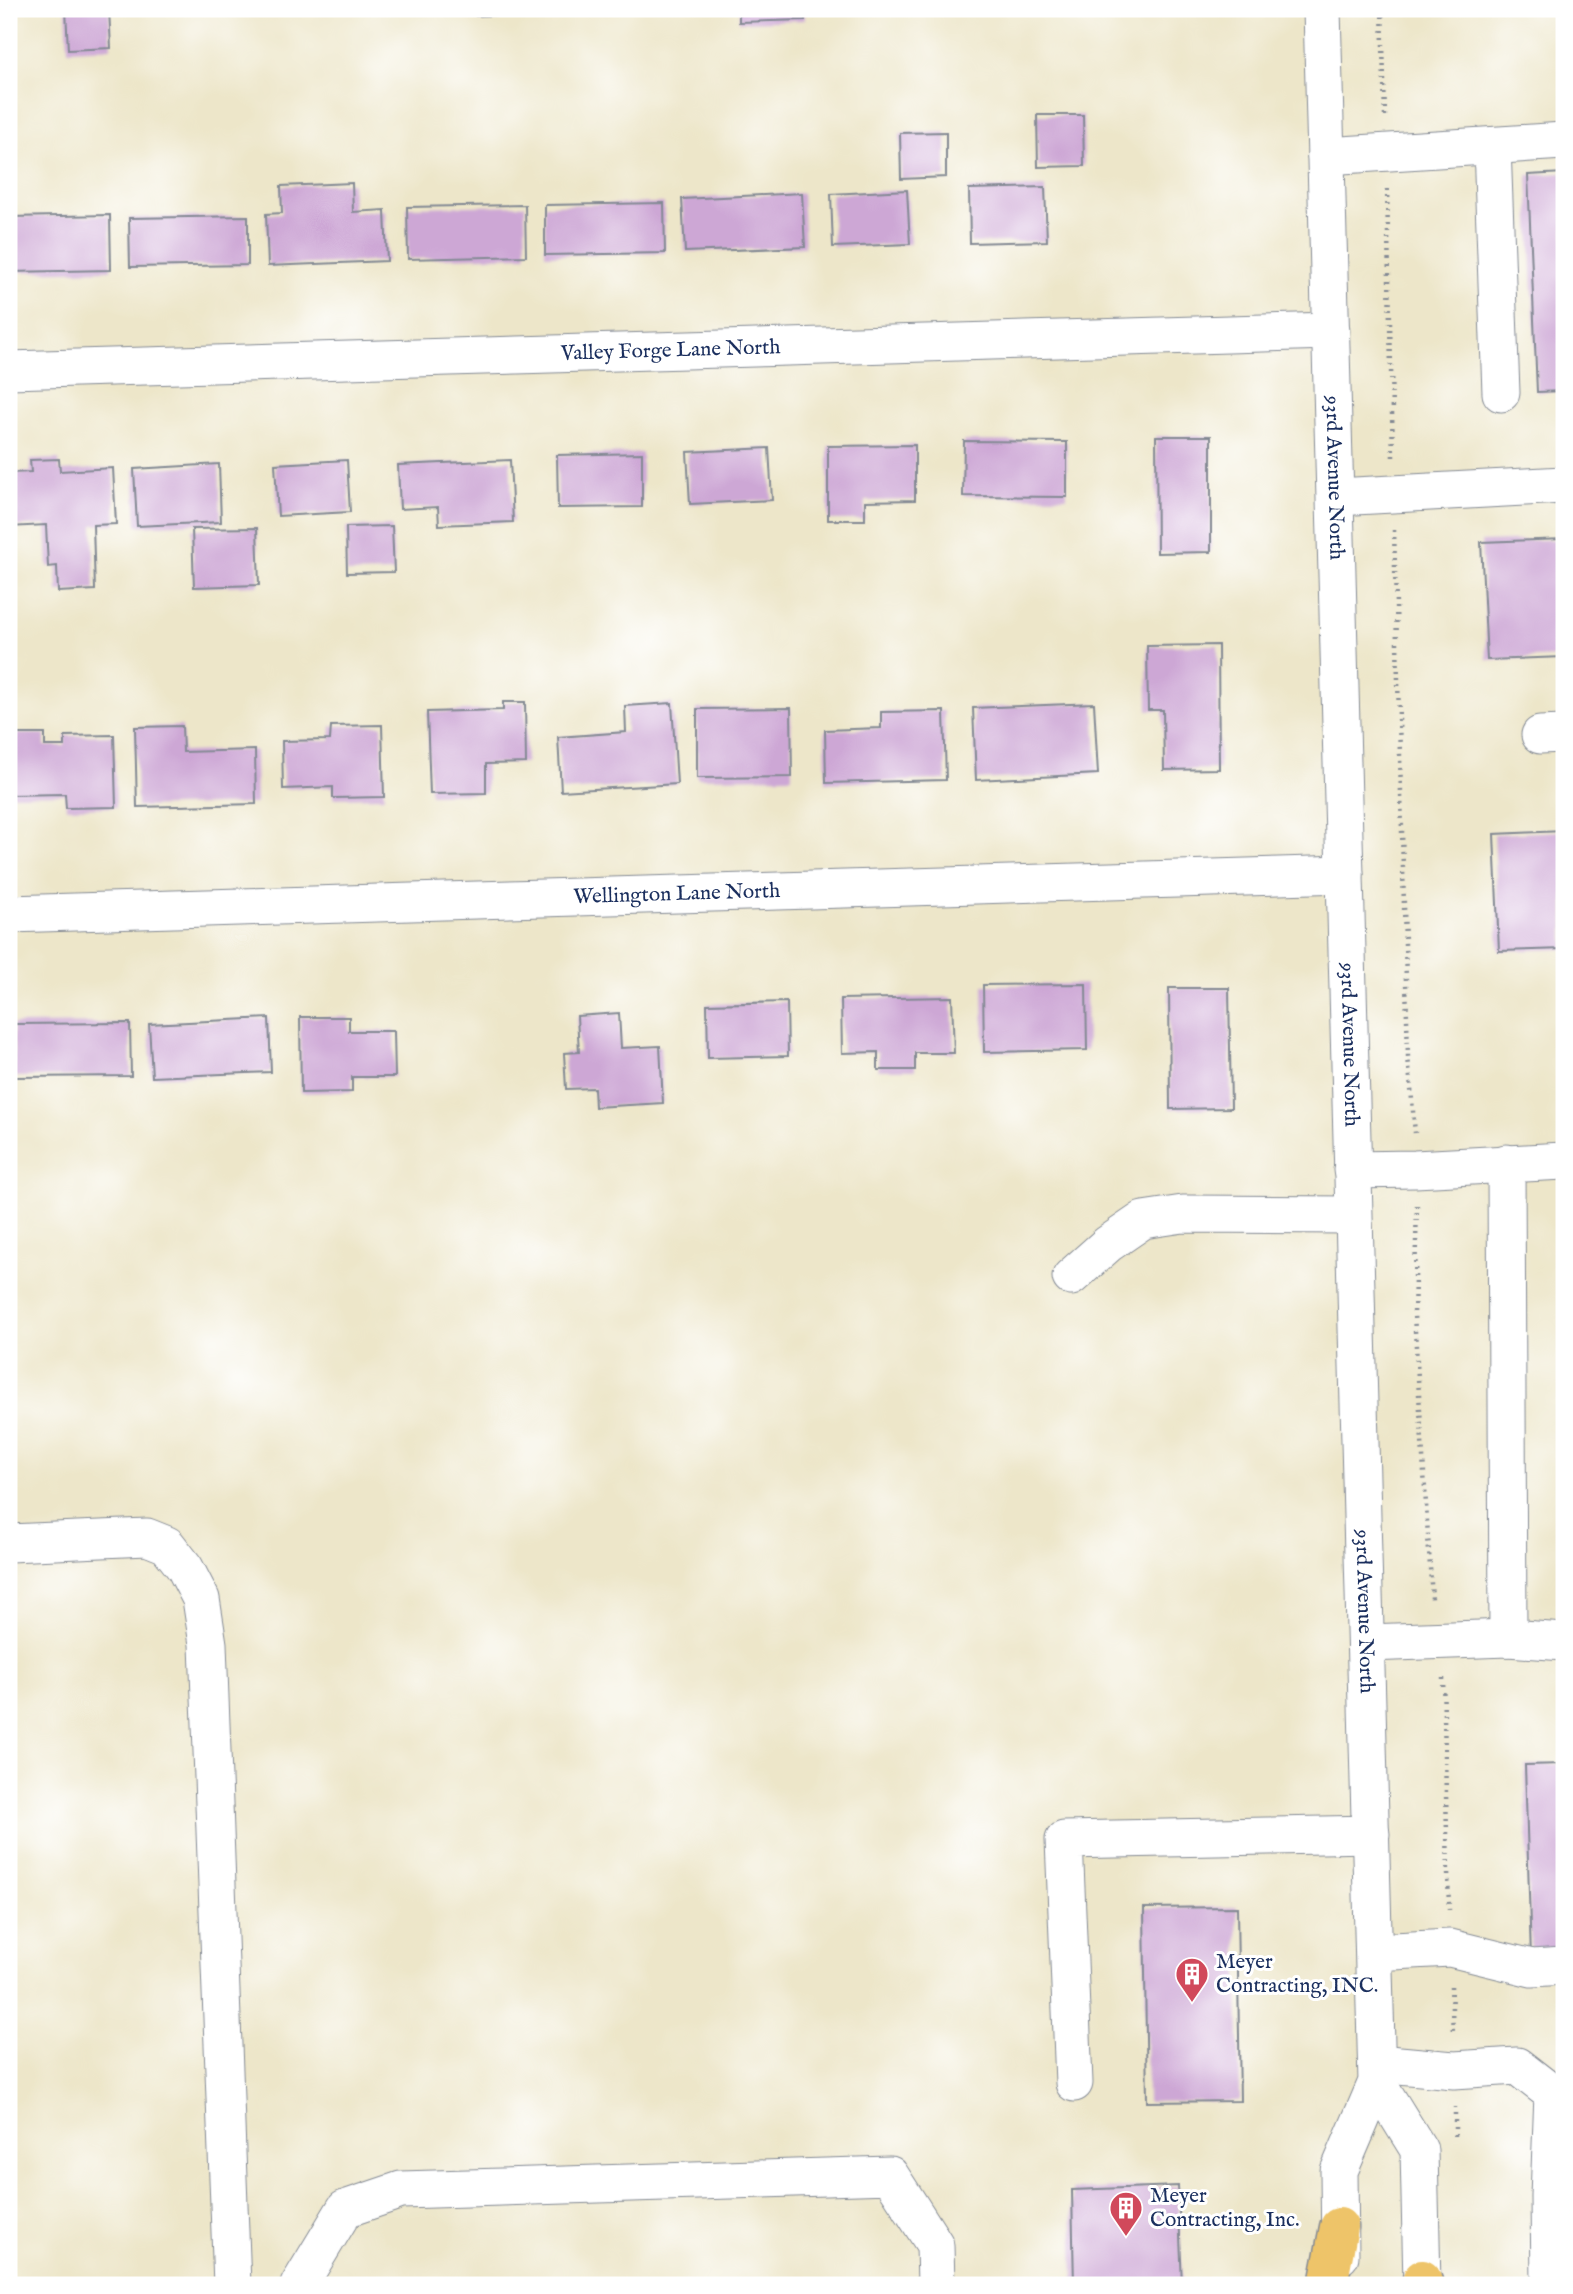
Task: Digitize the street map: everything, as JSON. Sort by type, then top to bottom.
[{"type":"main road","points":[[1328,2285],[1339,2227]]},
{"type":"street","name":"93rd Avenue North","points":[[1322,9],[1377,2073],[1339,2171],[1341,2285]]},
{"type":"street","points":[[1326,156],[1564,141]]},
{"type":"street","points":[[1492,146],[1501,393]]},
{"type":"street","name":"Valley Forge Lane North","points":[[9,370],[1331,331]]},
{"type":"street","points":[[1336,497],[1564,485]]},
{"type":"street","name":"Wellington Lane North","points":[[9,915],[1345,874]]},
{"type":"street","points":[[1352,1170],[1564,1161]]},
{"type":"street","points":[[1506,1163],[1508,1638]]},
{"type":"street","points":[[1071,1277],[1108,1244],[1143,1220],[1183,1214],[1353,1215]]},
{"type":"street","points":[[9,1543],[148,1537],[167,1545],[184,1567],[201,1599],[208,1644],[232,2285]]},
{"type":"street","points":[[1367,1643],[1508,1638],[1564,1642]]},
{"type":"street","points":[[1074,2082],[1064,1840],[1371,1834]]},
{"type":"street","points":[[1375,1952],[1450,1948],[1532,1968],[1564,1966]]},
{"type":"street","points":[[1423,2283],[1419,2150],[1377,2073],[1517,2066],[1559,2094],[1549,2196],[1550,2285]]},
{"type":"street","points":[[299,2285],[345,2209],[401,2190],[890,2175],[935,2245],[936,2285]]},
{"type":"path","points":[[1382,9],[1385,119]]},
{"type":"path","points":[[1387,188],[1393,469]]},
{"type":"path","points":[[1393,520],[1408,1056],[1414,1118]]},
{"type":"path","points":[[1417,1225],[1413,1315],[1432,1599]]},
{"type":"path","points":[[1443,1677],[1453,2039]]},
{"type":"building","points":[[66,9],[109,9],[111,48],[68,50]]},
{"type":"building","points":[[476,9],[527,9],[527,14],[476,16]]},
{"type":"building","points":[[739,9],[804,9],[805,20],[739,22]]},
{"type":"building","points":[[1037,115],[1083,115],[1084,166],[1038,167]]},
{"type":"building","points":[[946,132],[946,177],[901,179],[900,133]]},
{"type":"building","points":[[1564,173],[1564,391],[1537,392],[1528,175]]},
{"type":"building","points":[[352,183],[353,212],[385,210],[387,261],[268,266],[266,214],[282,213],[281,186]]},
{"type":"building","points":[[1045,187],[1047,241],[970,243],[969,189]]},
{"type":"building","points":[[907,190],[910,244],[833,247],[831,194]]},
{"type":"building","points":[[802,193],[805,247],[685,252],[682,199]]},
{"type":"building","points":[[664,203],[665,253],[545,255],[545,205]]},
{"type":"building","points":[[525,205],[526,256],[408,259],[407,207]]},
{"type":"building","points":[[110,215],[111,270],[9,272],[9,217]]},
{"type":"building","points":[[248,216],[248,265],[130,267],[129,218]]},
{"type":"building","points":[[1156,436],[1211,436],[1211,552],[1157,553]]},
{"type":"building","points":[[964,441],[1067,442],[1067,497],[963,496]]},
{"type":"building","points":[[915,445],[915,500],[865,501],[865,520],[828,520],[828,446]]},
{"type":"building","points":[[769,448],[772,500],[690,504],[687,452]]},
{"type":"building","points":[[642,453],[642,507],[558,508],[557,455]]},
{"type":"building","points":[[59,459],[60,471],[113,468],[116,524],[93,525],[95,590],[58,592],[57,566],[48,567],[46,525],[9,527],[9,473],[31,472],[30,460]]},
{"type":"building","points":[[347,460],[350,512],[278,516],[275,464]]},
{"type":"building","points":[[510,460],[513,522],[439,525],[438,507],[400,509],[398,465]]},
{"type":"building","points":[[219,464],[221,522],[137,526],[134,469]]},
{"type":"building","points":[[392,526],[394,572],[347,573],[346,527]]},
{"type":"building","points":[[257,528],[259,585],[194,587],[192,529]]},
{"type":"building","points":[[1564,539],[1564,657],[1487,660],[1481,542]]},
{"type":"building","points":[[1218,645],[1219,769],[1164,770],[1163,710],[1148,710],[1147,646]]},
{"type":"building","points":[[503,702],[525,702],[526,763],[486,764],[486,793],[430,794],[427,712],[503,710]]},
{"type":"building","points":[[672,703],[677,784],[561,791],[558,737],[626,732],[625,706]]},
{"type":"building","points":[[1094,703],[1098,774],[976,780],[973,708]]},
{"type":"building","points":[[791,708],[792,777],[697,778],[697,709]]},
{"type":"building","points":[[944,711],[946,780],[826,783],[825,730],[881,728],[881,712]]},
{"type":"building","points":[[382,725],[384,797],[333,798],[333,787],[283,789],[282,741],[330,740],[331,726]]},
{"type":"building","points":[[182,726],[183,752],[255,750],[256,804],[137,807],[135,727]]},
{"type":"building","points":[[9,734],[45,734],[45,746],[65,746],[65,736],[114,735],[116,807],[66,808],[65,794],[9,795]]},
{"type":"building","points":[[1564,831],[1564,949],[1499,951],[1494,834]]},
{"type":"building","points":[[1086,984],[1087,1050],[984,1052],[983,985]]},
{"type":"building","points":[[1169,988],[1229,988],[1231,1108],[1170,1109]]},
{"type":"building","points":[[952,997],[954,1053],[915,1053],[915,1070],[878,1070],[878,1052],[842,1053],[841,999]]},
{"type":"building","points":[[787,1002],[788,1056],[708,1058],[707,1004]]},
{"type":"building","points":[[619,1013],[621,1048],[660,1046],[663,1103],[595,1107],[594,1088],[566,1089],[564,1053],[579,1052],[577,1016]]},
{"type":"building","points":[[300,1017],[349,1017],[349,1031],[394,1031],[395,1077],[352,1077],[352,1092],[301,1093]]},
{"type":"building","points":[[269,1018],[271,1072],[152,1077],[149,1024]]},
{"type":"building","points":[[130,1023],[131,1076],[14,1077],[13,1024]]},
{"type":"building","points":[[1564,1764],[1564,1957],[1531,1958],[1525,1765]]},
{"type":"building","name":"Meyer Contracting, INC.","points":[[1237,1907],[1240,2101],[1147,2102],[1144,1908]]},
{"type":"building","name":"Meyer Contracting, Inc.","points":[[1178,2186],[1182,2285],[1074,2285],[1072,2190]]},
{"type":"place","name":"Meyer Contracting, INC.","points":[[1192,2004]]},
{"type":"place","name":"Meyer Contracting, Inc.","points":[[1126,2238]]}]
